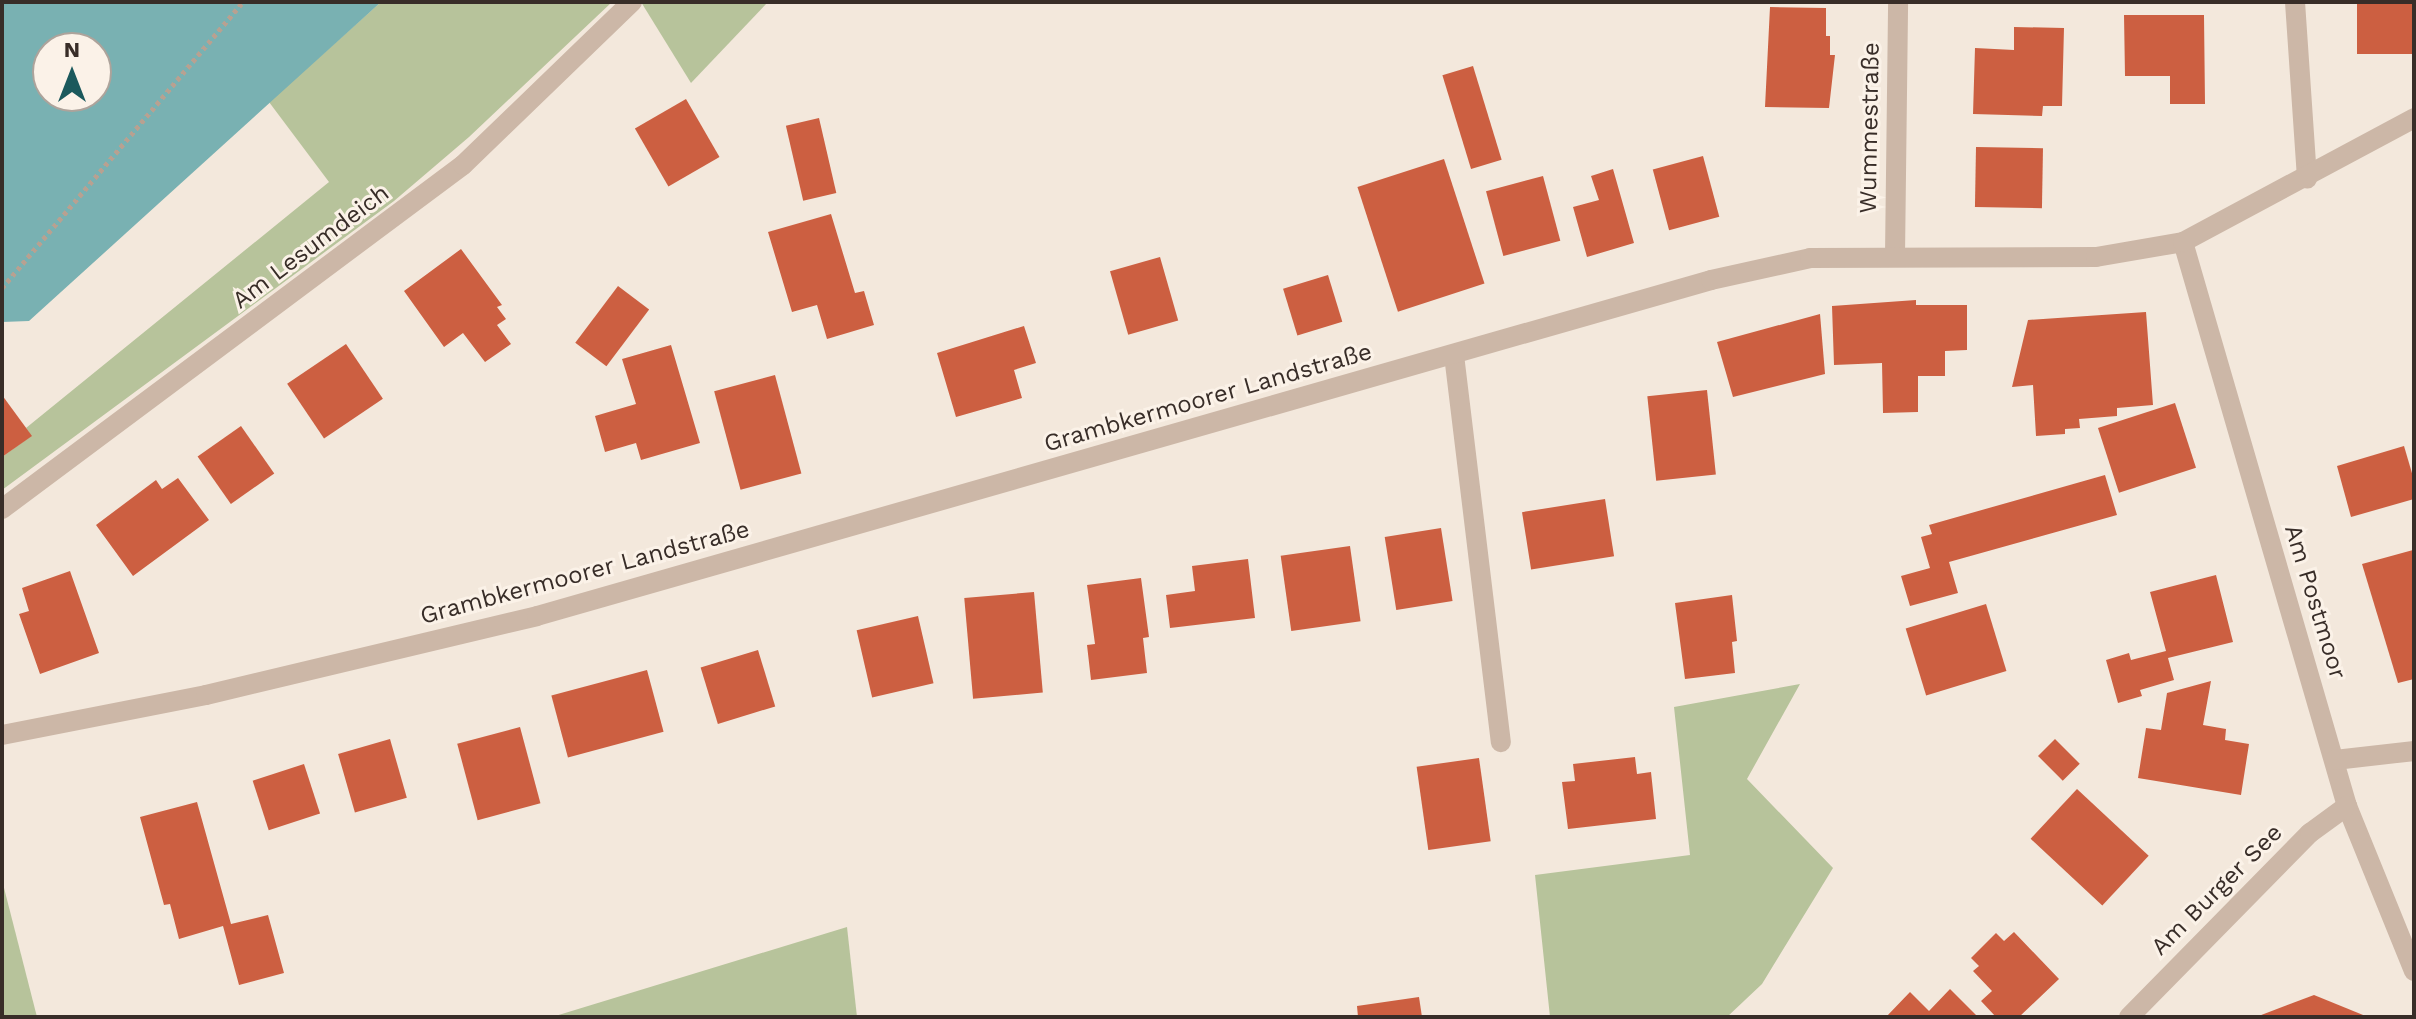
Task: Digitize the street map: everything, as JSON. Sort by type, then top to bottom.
[{"type":"street","name":"Am Lesumdeich","points":[[2,509],[463,165],[632,2]]},
{"type":"street","name":"Wummestraße","points":[[1895,256],[1898,2]]},
{"type":"street","points":[[2295,2],[2307,179]]},
{"type":"street","name":"Grambkermoorer Landstraße","points":[[2,735],[206,695],[537,616],[1767,267],[1810,258],[2096,257],[2183,242],[2307,179],[2414,118]]},
{"type":"street","name":"Am Postmoor","points":[[2183,242],[2347,806],[2414,971]]},
{"type":"street","points":[[1454,355],[1501,742]]},
{"type":"street","points":[[2335,760],[2414,751]]},
{"type":"street","name":"Am Burger See","points":[[2129,1017],[2310,833],[2347,806]]},
{"type":"path","points":[[2,288],[243,2]]},
{"type":"green space","points":[[381,2],[612,2],[469,137],[394,201],[2,490],[2,457],[31,436],[26,428],[329,182],[269,102]]},
{"type":"green space","points":[[641,2],[768,2],[691,83]]},
{"type":"green space","points":[[1800,684],[1747,779],[1833,868],[1762,984],[1727,1017],[1550,1017],[1535,875],[1690,855],[1674,707]]},
{"type":"green space","points":[[2,880],[37,1017],[2,1017]]},
{"type":"green space","points":[[847,927],[857,1017],[552,1017]]},
{"type":"water","points":[[2,2],[381,2],[29,321],[2,322]]},
{"type":"building","points":[[2357,2],[2414,2],[2414,54],[2357,54]]},
{"type":"building","points":[[1770,7],[1826,8],[1826,36],[1830,36],[1830,55],[1835,55],[1829,108],[1765,107]]},
{"type":"building","points":[[2124,15],[2204,15],[2205,104],[2170,104],[2170,76],[2125,76]]},
{"type":"building","points":[[2014,27],[2064,28],[2062,106],[2043,106],[2042,116],[1973,114],[1975,48],[2014,50]]},
{"type":"building","points":[[1473,66],[1502,160],[1471,169],[1442,75]]},
{"type":"building","points":[[686,99],[720,157],[668,187],[635,128]]},
{"type":"building","points":[[819,118],[836,193],[803,201],[786,126]]},
{"type":"building","points":[[1976,147],[2043,148],[2042,208],[1975,207]]},
{"type":"building","points":[[1703,156],[1719,217],[1669,230],[1653,169]]},
{"type":"building","points":[[1444,159],[1484,284],[1398,312],[1357,187]]},
{"type":"building","points":[[1613,169],[1634,243],[1587,257],[1573,207],[1599,200],[1591,176]]},
{"type":"building","points":[[1543,176],[1560,241],[1503,256],[1486,191]]},
{"type":"building","points":[[831,214],[855,293],[864,291],[874,325],[827,339],[817,305],[792,312],[768,232]]},
{"type":"building","points":[[461,249],[502,305],[497,307],[506,319],[497,325],[511,344],[485,362],[463,333],[444,347],[404,291]]},
{"type":"building","points":[[1160,257],[1178,320],[1128,335],[1110,271]]},
{"type":"building","points":[[1328,275],[1342,322],[1297,336],[1283,289]]},
{"type":"building","points":[[618,286],[649,309],[606,366],[575,343]]},
{"type":"building","points":[[1916,300],[1916,305],[1967,305],[1967,350],[1945,351],[1945,376],[1918,376],[1918,412],[1883,413],[1882,363],[1834,365],[1832,306]]},
{"type":"building","points":[[2146,312],[2153,405],[2117,408],[2117,416],[2079,419],[2080,428],[2065,429],[2065,434],[2036,436],[2033,385],[2012,387],[2028,320]]},
{"type":"building","points":[[1820,314],[1825,374],[1733,397],[1717,342]]},
{"type":"building","points":[[1024,326],[1036,363],[1014,370],[1022,398],[956,417],[937,353]]},
{"type":"building","points":[[346,344],[383,399],[324,438],[287,384]]},
{"type":"building","points":[[671,345],[700,443],[641,460],[636,443],[605,452],[595,416],[636,404],[622,359]]},
{"type":"building","points":[[775,375],[801,474],[741,490],[714,391]]},
{"type":"building","points":[[1707,390],[1716,475],[1656,481],[1647,396]]},
{"type":"building","points":[[2,395],[32,436],[2,457]]},
{"type":"building","points":[[2175,403],[2196,468],[2119,493],[2098,428]]},
{"type":"building","points":[[241,426],[274,474],[231,504],[198,456]]},
{"type":"building","points":[[2404,446],[2414,480],[2414,499],[2351,517],[2337,466]]},
{"type":"building","points":[[2105,475],[2117,515],[1949,562],[1958,593],[1910,606],[1901,576],[1930,568],[1921,537],[1932,534],[1929,525]]},
{"type":"building","points":[[178,478],[209,520],[133,576],[96,525],[156,480],[162,489]]},
{"type":"building","points":[[1605,499],[1614,556],[1531,569],[1522,512]]},
{"type":"building","points":[[1441,528],[1453,601],[1396,610],[1385,537]]},
{"type":"building","points":[[1350,546],[1361,621],[1291,631],[1281,556]]},
{"type":"building","points":[[2413,550],[2414,679],[2398,683],[2362,564]]},
{"type":"building","points":[[1248,559],[1255,618],[1170,628],[1166,595],[1195,591],[1192,566]]},
{"type":"building","points":[[70,571],[99,653],[40,674],[19,614],[29,611],[22,588]]},
{"type":"building","points":[[2216,575],[2233,642],[2168,658],[2174,680],[2140,690],[2142,696],[2118,703],[2106,660],[2129,653],[2131,660],[2166,651],[2150,592]]},
{"type":"building","points":[[1141,578],[1149,637],[1143,638],[1147,673],[1091,680],[1087,645],[1095,644],[1087,585]]},
{"type":"building","points":[[1034,592],[1043,693],[973,699],[964,598]]},
{"type":"building","points":[[1732,595],[1737,641],[1732,642],[1735,673],[1685,679],[1675,603]]},
{"type":"building","points":[[1986,604],[2006,671],[1926,696],[1906,629]]},
{"type":"building","points":[[918,616],[934,683],[872,697],[857,630]]},
{"type":"building","points":[[758,650],[775,706],[718,724],[701,668]]},
{"type":"building","points":[[647,670],[664,732],[568,757],[551,696]]},
{"type":"building","points":[[2211,681],[2203,725],[2226,729],[2225,740],[2249,744],[2241,795],[2138,778],[2146,728],[2161,730],[2167,693]]},
{"type":"building","points":[[520,727],[540,803],[478,820],[457,744]]},
{"type":"building","points":[[390,739],[407,798],[355,813],[338,754]]},
{"type":"building","points":[[2055,739],[2080,764],[2063,781],[2038,756]]},
{"type":"building","points":[[1635,757],[1637,774],[1651,772],[1656,819],[1568,829],[1562,782],[1575,781],[1573,764]]},
{"type":"building","points":[[1479,758],[1491,841],[1428,850],[1417,767]]},
{"type":"building","points":[[304,764],[320,813],[269,830],[253,781]]},
{"type":"building","points":[[2077,789],[2149,856],[2102,906],[2031,839]]},
{"type":"building","points":[[197,802],[231,924],[268,915],[284,973],[239,985],[223,926],[179,939],[170,904],[164,905],[140,817]]},
{"type":"building","points":[[2014,932],[2059,979],[2019,1017],[1996,1017],[1981,1001],[1992,991],[1973,971],[1979,966],[1971,958],[1996,933],[2004,941]]},
{"type":"building","points":[[1950,989],[1978,1017],[1886,1017],[1910,992],[1929,1011]]},
{"type":"building","points":[[2314,995],[2368,1017],[2256,1017]]},
{"type":"building","points":[[1419,997],[1422,1017],[1358,1017],[1357,1006]]}]
